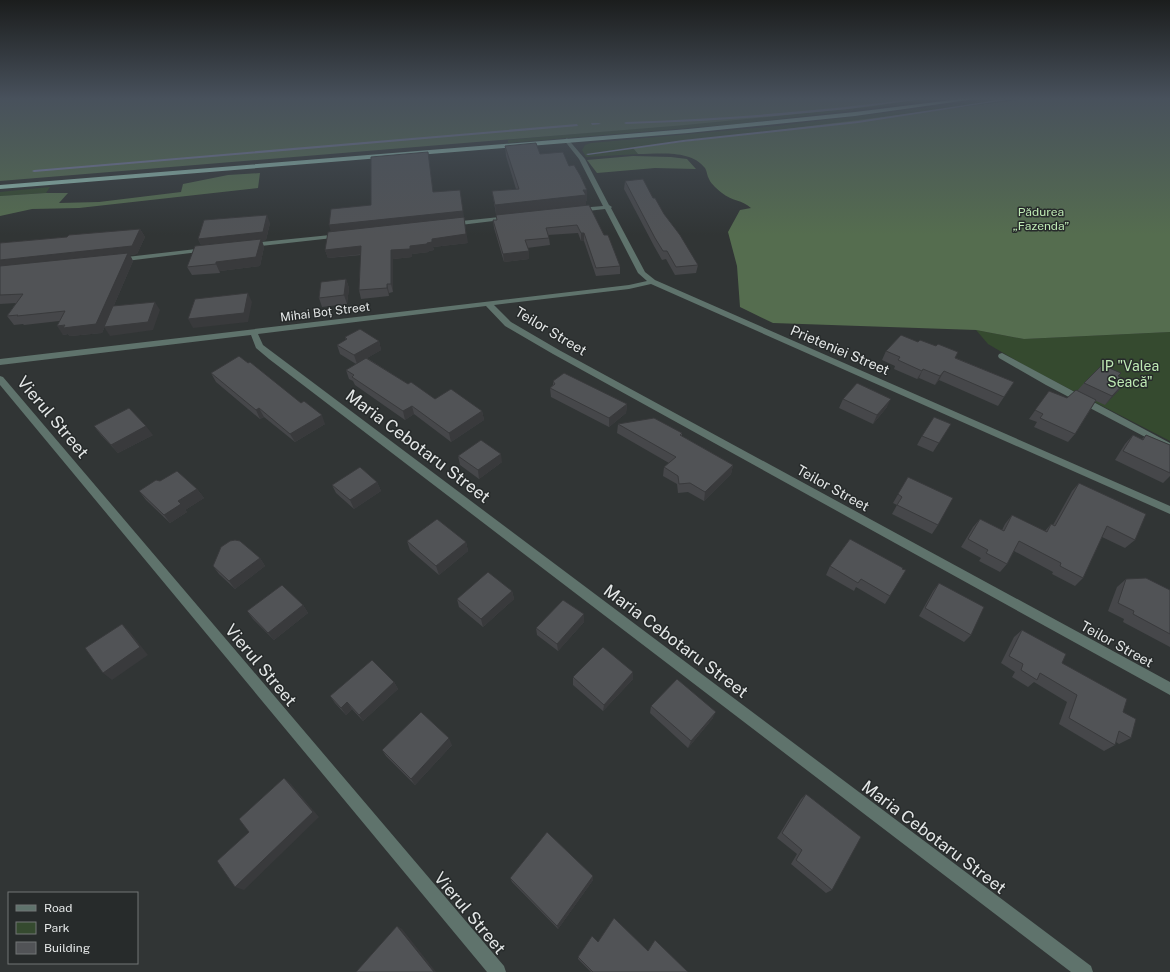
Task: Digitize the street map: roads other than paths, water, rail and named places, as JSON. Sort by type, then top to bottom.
[{"type":"highway","points":[[0,187],[514,144]]},
{"type":"street","name":"Prieteniei Street","points":[[570,144],[582,159],[609,207],[642,273],[652,282],[1170,510]]},
{"type":"street","points":[[569,211],[609,207]]},
{"type":"street","points":[[443,225],[514,217]]},
{"type":"street","points":[[245,246],[348,235]]},
{"type":"street","points":[[111,260],[214,249]]},
{"type":"street","name":"Mihai Boț Street","points":[[0,362],[254,333],[629,287],[652,282]]},
{"type":"street","name":"Teilor Street","points":[[488,304],[508,324],[556,352],[1170,689]]},
{"type":"street","name":"Maria Cebotaru Street","points":[[254,333],[259,346],[272,357],[1085,972]]},
{"type":"street","points":[[1002,356],[1049,383],[1170,447]]},
{"type":"street","name":"Vierul Street","points":[[0,379],[498,972]]},
{"type":"waterway","points":[[34,171],[348,144]]},
{"type":"waterway","points":[[588,154],[658,144]]},
{"type":"park label","name":"Pădurea „Fazenda”","points":[[1041,219]]},
{"type":"park label","name":"IP \"Valea Seacă\"","points":[[1130,374]]}]
